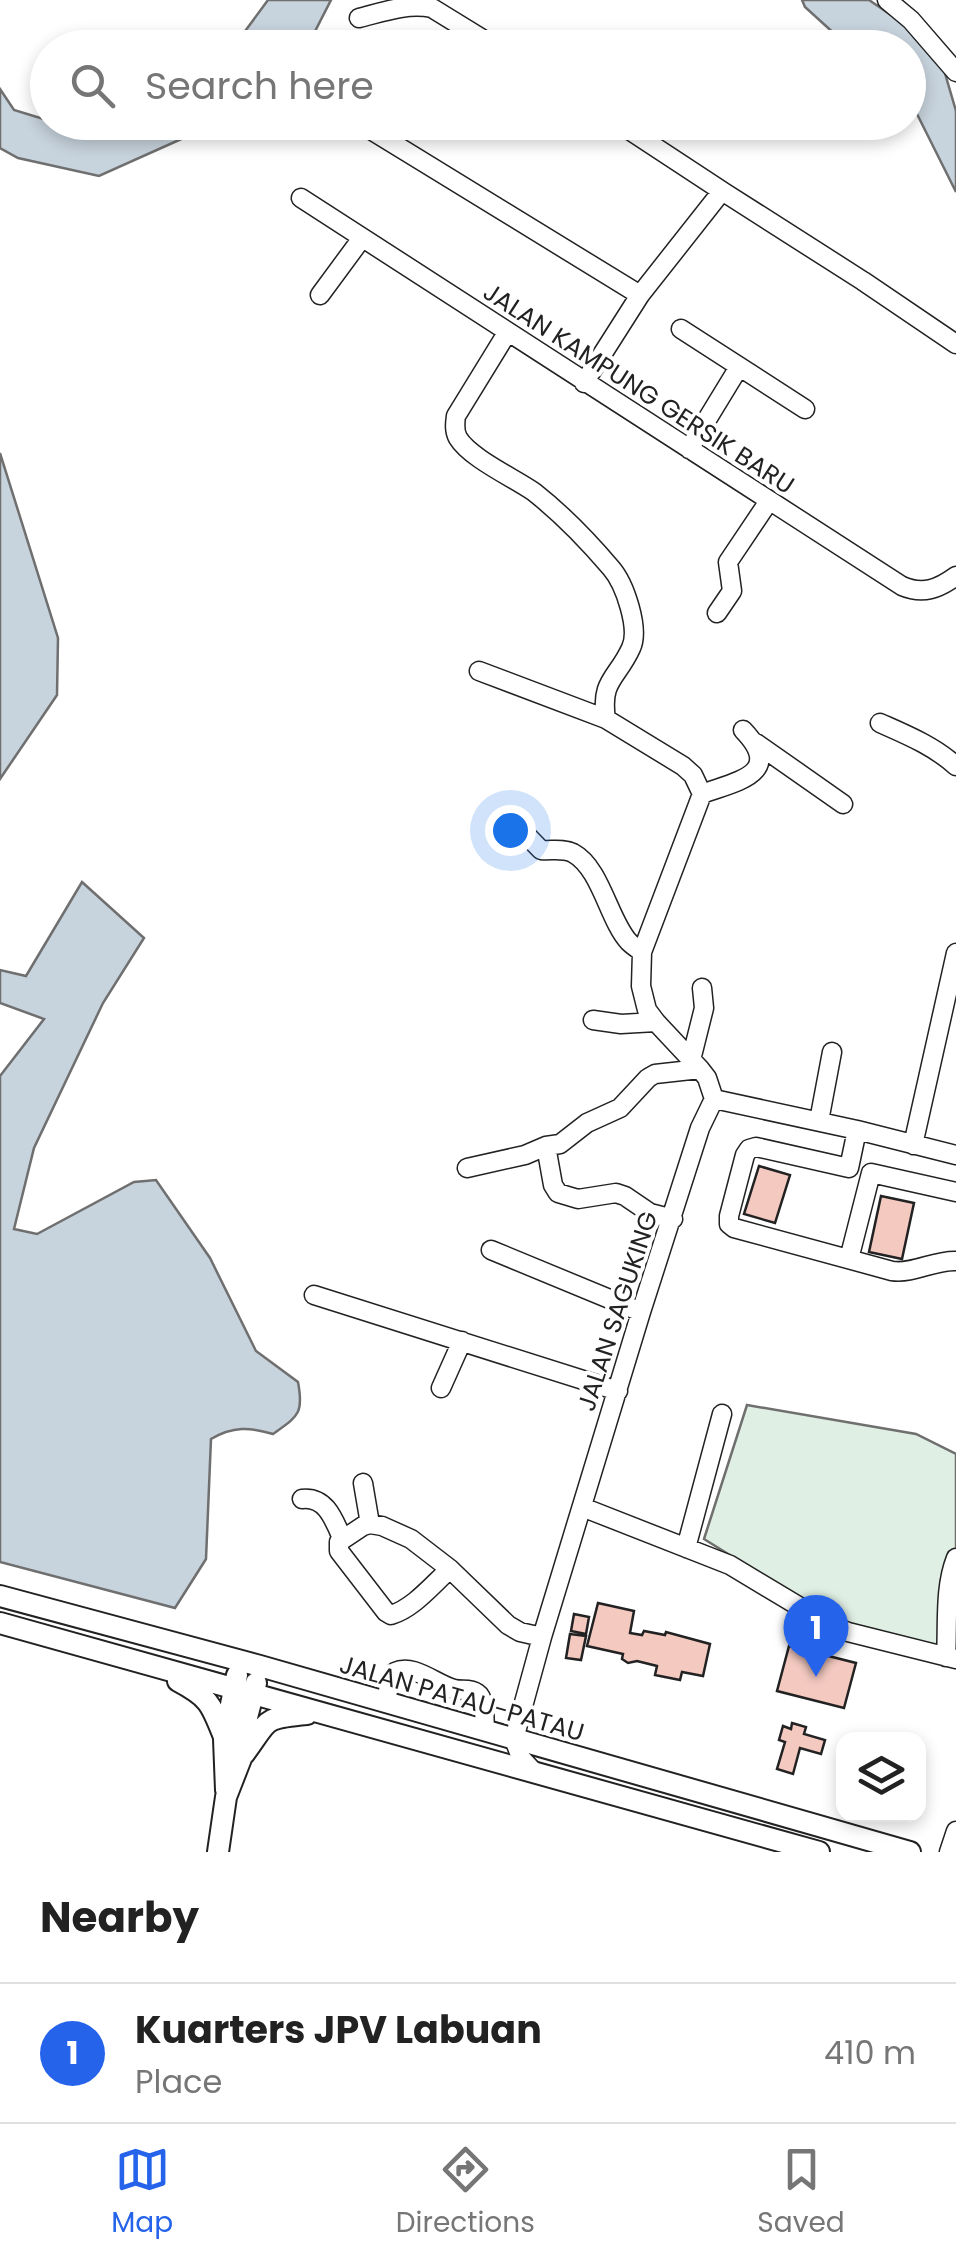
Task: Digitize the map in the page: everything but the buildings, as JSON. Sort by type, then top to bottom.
[{"type":"main road","name":"JALAN PATAU-PATAU","points":[[0,1596],[910,1852]]},
{"type":"main road","name":"JALAN PATAU-PATAU","points":[[0,1623],[819,1852]]},
{"type":"main road","points":[[226,1797],[224,1739],[244,1691],[250,1664]]},
{"type":"main road","points":[[153,1666],[202,1695],[212,1706],[224,1739]]},
{"type":"main road","points":[[242,1756],[244,1691]]},
{"type":"main road","points":[[218,1852],[226,1797],[242,1756],[264,1724],[277,1717],[319,1712]]},
{"type":"street","points":[[887,0],[920,30]]},
{"type":"street","points":[[360,18],[421,5],[468,30]]},
{"type":"street","points":[[926,37],[956,72]]},
{"type":"street","points":[[387,140],[640,295]]},
{"type":"street","points":[[644,140],[956,344]]},
{"type":"street","points":[[584,383],[640,295],[722,192]]},
{"type":"street","name":"JALAN KAMPUNG GERSIK BARU","points":[[300,198],[911,590],[931,590],[956,576]]},
{"type":"street","points":[[320,296],[362,238]]},
{"type":"street","points":[[681,329],[805,409]]},
{"type":"street","points":[[507,333],[456,416],[457,438],[566,520],[622,582],[631,616],[633,646],[607,685],[606,719]]},
{"type":"street","points":[[689,449],[739,368]]},
{"type":"street","points":[[716,614],[732,591],[728,562],[769,501]]},
{"type":"street","points":[[479,671],[606,719],[693,776],[702,794],[642,952],[642,998],[656,1022],[707,1078],[714,1100],[956,1155]]},
{"type":"street","points":[[880,723],[926,744],[956,766]]},
{"type":"street","points":[[702,794],[758,770],[760,762],[749,736],[843,804]]},
{"type":"street","points":[[510,818],[541,850],[572,853],[579,858],[597,882],[629,942],[642,952]]},
{"type":"street","points":[[913,1145],[956,953]]},
{"type":"street","points":[[696,1064],[704,1008],[702,988]]},
{"type":"street","points":[[593,1020],[621,1024],[656,1022]]},
{"type":"street","points":[[819,1121],[832,1052]]},
{"type":"street","points":[[467,1168],[560,1144],[587,1123],[620,1108],[648,1078],[696,1064]]},
{"type":"street","name":"JALAN SAGUKING","points":[[514,1738],[642,1312],[700,1128],[714,1100]]},
{"type":"street","points":[[849,1168],[857,1130]]},
{"type":"street","points":[[546,1146],[558,1193],[578,1199],[616,1193],[650,1213],[672,1219]]},
{"type":"street","points":[[956,1192],[756,1147],[745,1154],[729,1224],[902,1272],[956,1261]]},
{"type":"street","points":[[849,1259],[871,1173]]},
{"type":"street","points":[[491,1250],[642,1312]]},
{"type":"street","points":[[314,1295],[618,1391]]},
{"type":"street","points":[[441,1388],[462,1341]]},
{"type":"street","points":[[686,1548],[722,1414]]},
{"type":"street","points":[[363,1484],[370,1524]]},
{"type":"street","points":[[302,1499],[319,1500],[342,1538]]},
{"type":"street","points":[[582,1507],[730,1565],[830,1625],[951,1658],[948,1589],[956,1558]]},
{"type":"street","points":[[450,1569],[412,1603],[391,1614],[339,1551],[338,1542],[370,1524],[411,1539],[450,1569],[508,1625],[542,1637]]},
{"type":"street","points":[[384,1702],[395,1672],[406,1668],[456,1690],[477,1693],[482,1698],[485,1730]]},
{"type":"street","points":[[514,1738],[521,1758],[534,1772]]},
{"type":"street","points":[[949,1852],[956,1831]]},
{"type":"green space","points":[[747,1405],[916,1434],[956,1454],[956,1650],[838,1622],[704,1539]]},
{"type":"shaded area","points":[[268,0],[331,0],[316,30],[246,30]]},
{"type":"shaded area","points":[[802,0],[869,0],[913,30],[830,30]]},
{"type":"shaded area","points":[[926,46],[944,70],[956,111],[956,192],[926,132]]},
{"type":"shaded area","points":[[0,89],[14,110],[30,115],[30,140],[179,140],[99,176],[18,158],[0,148]]},
{"type":"shaded area","points":[[0,453],[58,638],[57,695],[0,779]]},
{"type":"shaded area","points":[[82,882],[144,938],[103,1003],[34,1148],[14,1229],[37,1234],[134,1182],[156,1180],[210,1258],[256,1351],[298,1382],[300,1393],[297,1413],[273,1434],[242,1429],[211,1439],[206,1559],[175,1608],[0,1562],[0,1076],[44,1019],[0,1003],[0,970],[26,976]]},
{"type":"place","name":"Kuarters JPV Labuan","points":[[816,1677]]}]
